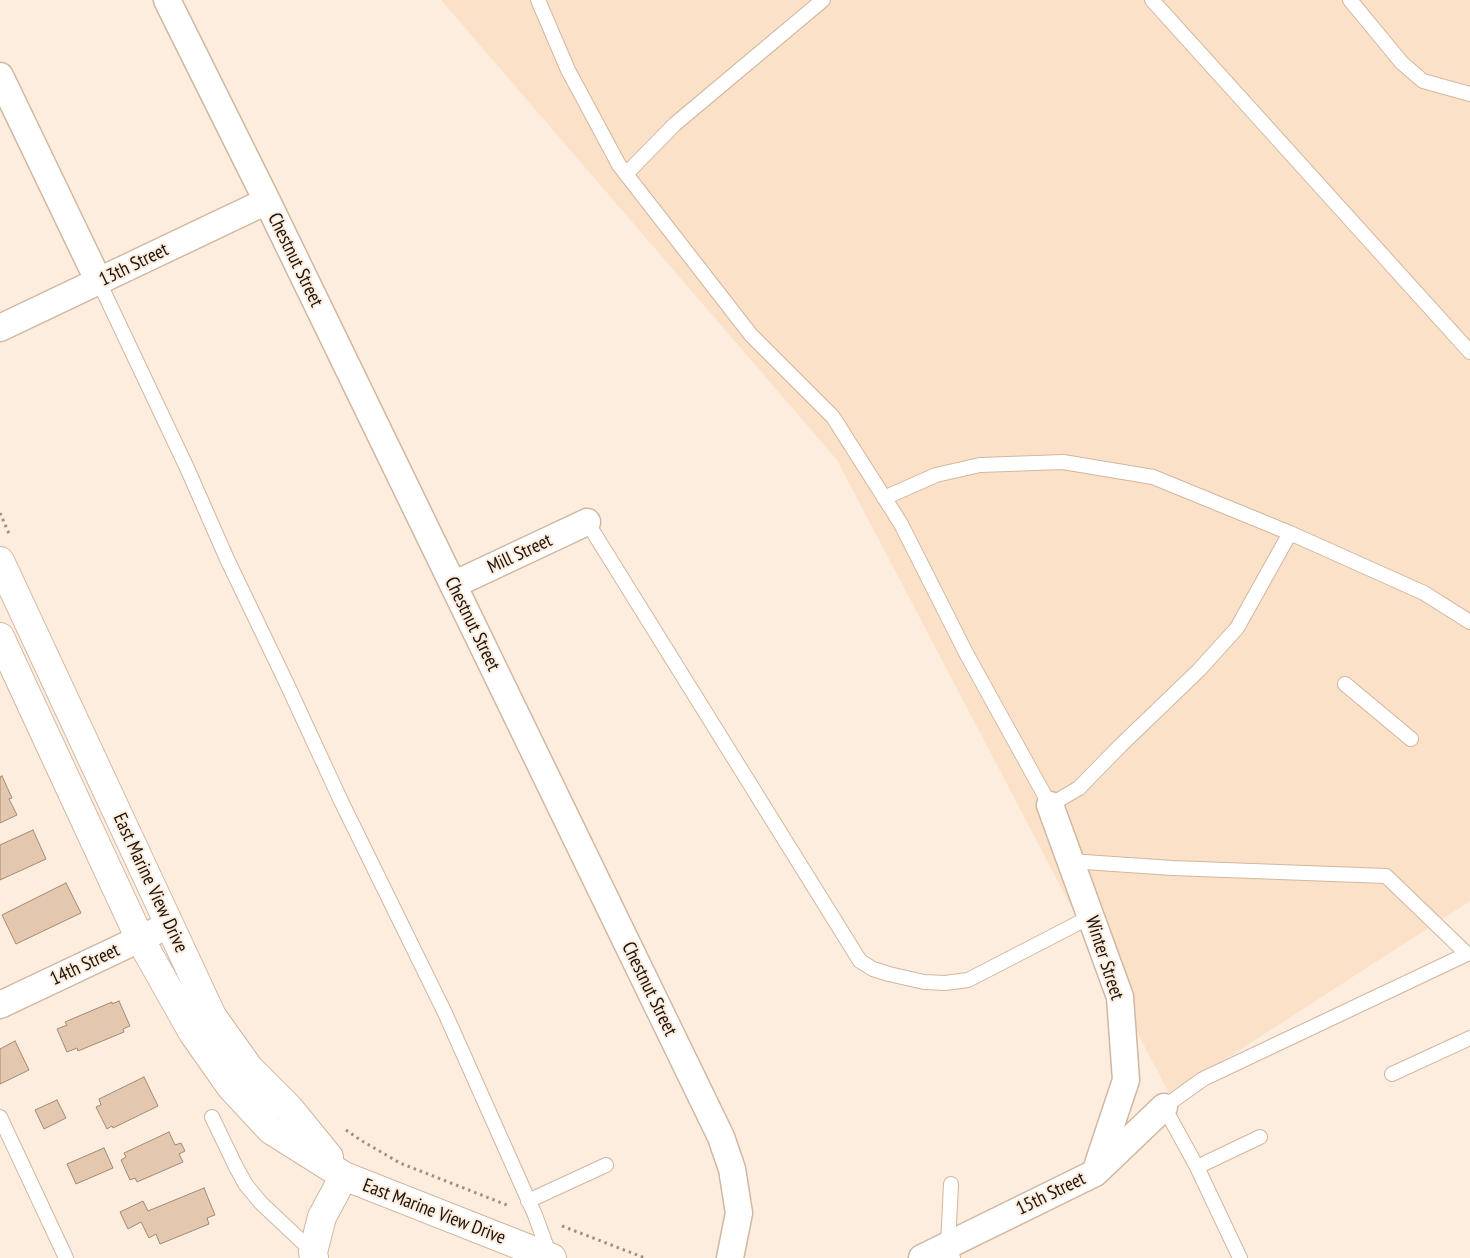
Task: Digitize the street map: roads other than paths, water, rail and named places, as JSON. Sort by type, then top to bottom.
[{"type":"main road","name":"East Marine View Drive","points":[[6,551],[169,926],[212,1016],[249,1068],[289,1108],[344,1176]]},
{"type":"main road","name":"East Marine View Drive","points":[[0,637],[140,939],[193,1034],[232,1087],[271,1130],[344,1176],[510,1250],[551,1258]]},
{"type":"main road","points":[[314,1255],[322,1217],[344,1176]]},
{"type":"street","name":"Chestnut Street","points":[[167,0],[267,201],[721,1137],[732,1169],[739,1213],[730,1258]]},
{"type":"street","points":[[0,76],[99,282]]},
{"type":"street","name":"13th Street","points":[[0,328],[267,201]]},
{"type":"street","name":"Mill Street","points":[[453,585],[587,522]]},
{"type":"street","name":"Winter Street","points":[[1050,805],[1120,997],[1126,1080],[1095,1173]]},
{"type":"street","name":"14th Street","points":[[0,1006],[169,926]]},
{"type":"street","name":"15th Street","points":[[922,1258],[950,1252],[1095,1173],[1164,1107]]},
{"type":"lane","points":[[538,0],[568,70],[619,165],[751,335],[833,417],[901,524],[966,652],[1050,805],[1079,788],[1198,670],[1237,628],[1290,533]]},
{"type":"lane","points":[[1152,0],[1470,352]]},
{"type":"lane","points":[[1350,0],[1402,63],[1423,81],[1470,94]]},
{"type":"lane","points":[[626,174],[675,124],[816,2]]},
{"type":"lane","points":[[99,282],[345,810],[445,1013],[535,1216],[551,1258]]},
{"type":"lane","points":[[884,498],[936,475],[980,465],[1063,462],[1153,477],[1290,533],[1424,593],[1470,622]]},
{"type":"lane","points":[[587,522],[860,962],[873,969],[924,982],[945,983],[968,980],[1090,917]]},
{"type":"lane","points":[[1345,684],[1412,739]]},
{"type":"lane","points":[[1070,861],[1172,868],[1386,876],[1467,954],[1203,1079],[1164,1107],[1197,1167],[1240,1258]]},
{"type":"lane","points":[[1392,1074],[1470,1038]]},
{"type":"lane","points":[[0,1117],[66,1258]]},
{"type":"lane","points":[[212,1117],[246,1185],[261,1203],[314,1255]]},
{"type":"lane","points":[[1197,1167],[1260,1137]]},
{"type":"lane","points":[[528,1201],[606,1165]]},
{"type":"lane","points":[[950,1252],[951,1184]]}]
